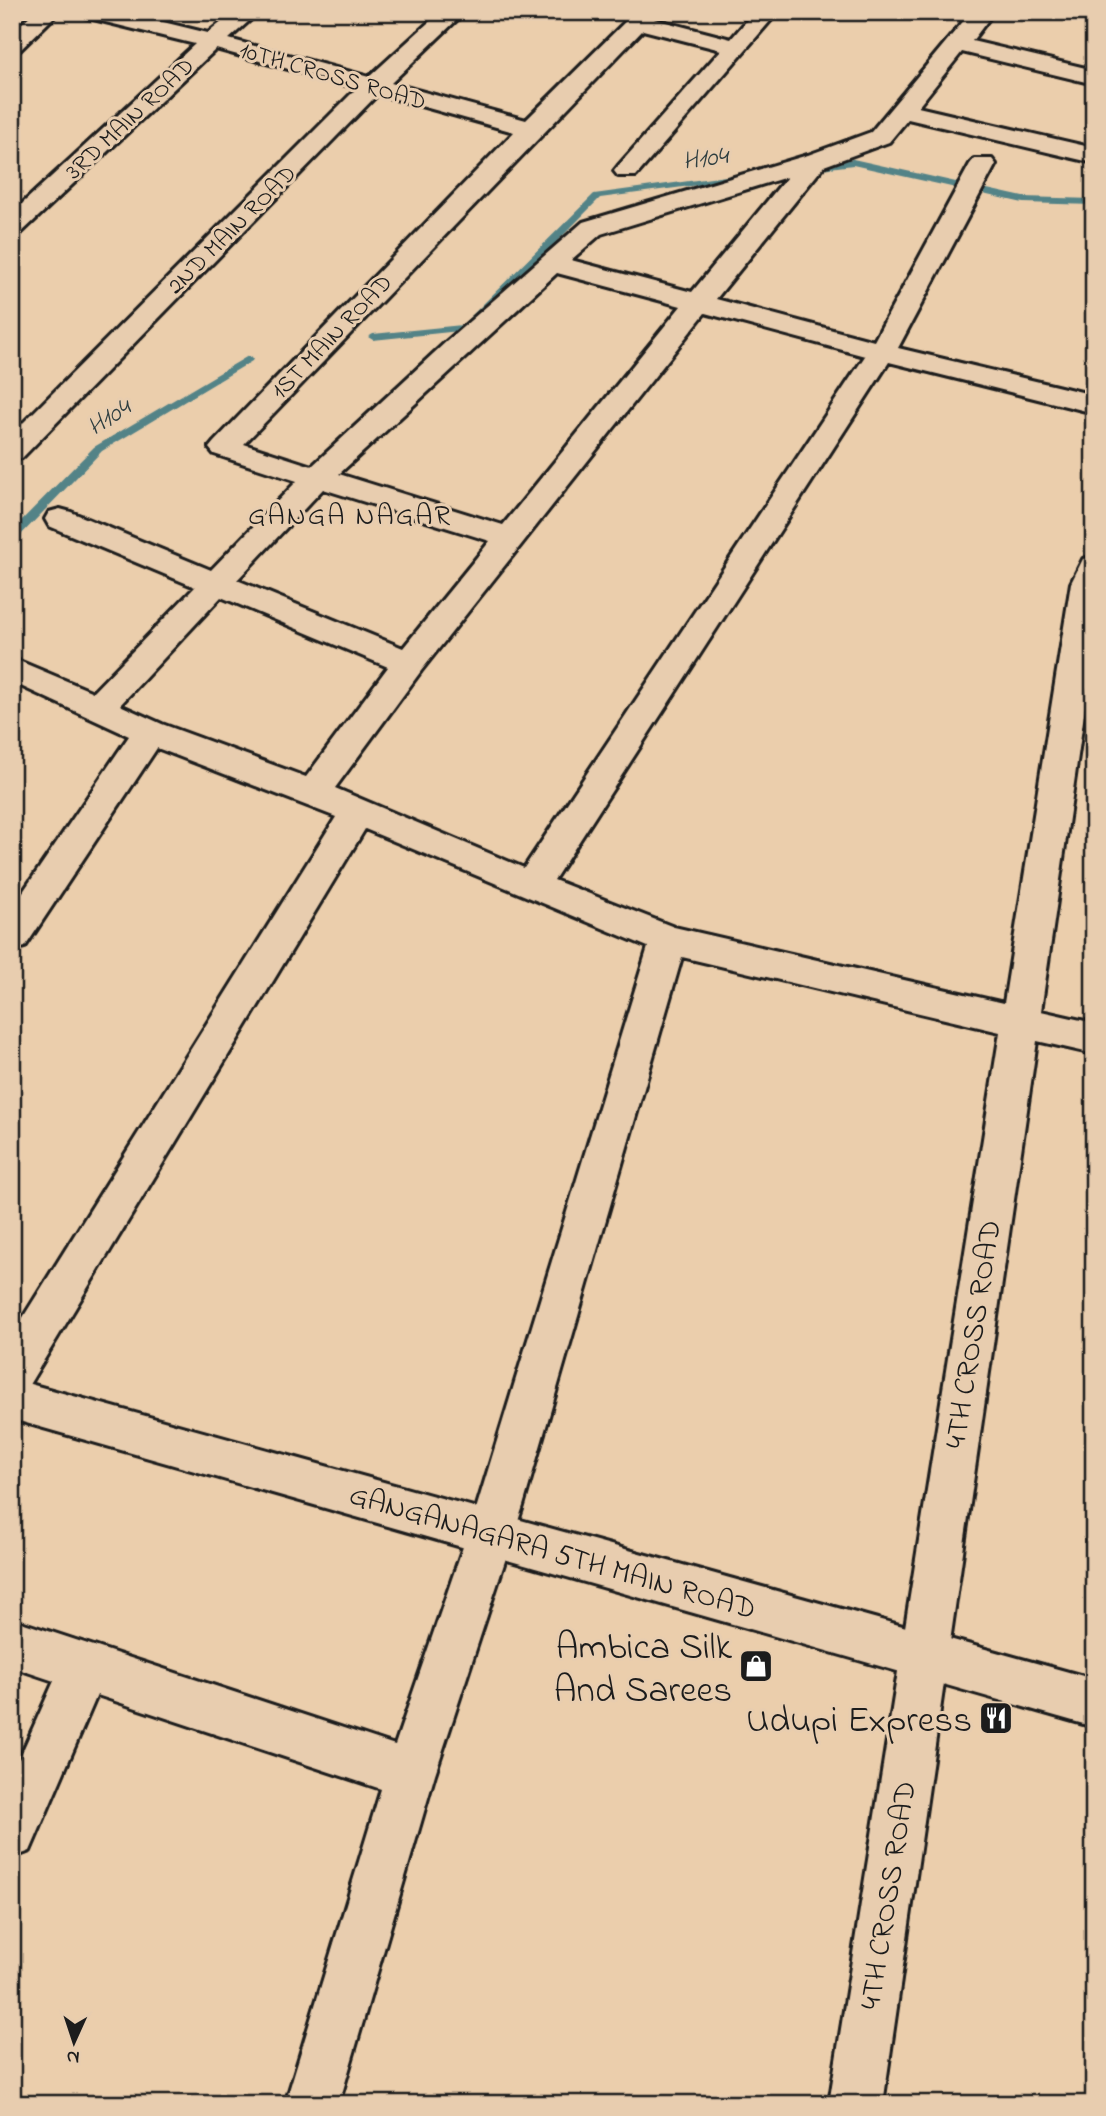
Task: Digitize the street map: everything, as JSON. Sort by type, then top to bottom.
[{"type":"street","points":[[12,46],[48,12]]},
{"type":"street","name":"10TH CROSS ROAD","points":[[93,12],[212,41],[531,129]]},
{"type":"street","name":"3RD MAIN ROAD","points":[[12,227],[212,41],[248,12]]},
{"type":"street","name":"2ND MAIN ROAD","points":[[12,451],[372,87],[454,12]]},
{"type":"street","points":[[627,171],[767,12]]},
{"type":"street","points":[[97,708],[318,477],[592,228],[752,180],[810,166],[880,137],[983,12]]},
{"type":"street","points":[[643,17],[736,47]]},
{"type":"street","name":"1ST MAIN ROAD","points":[[509,537],[224,448],[531,129],[643,17]]},
{"type":"street","points":[[956,44],[1094,77]]},
{"type":"street","points":[[902,110],[1094,156]]},
{"type":"street","points":[[313,793],[409,663],[697,301],[810,166]]},
{"type":"street","points":[[531,886],[882,352],[974,180]]},
{"type":"street","points":[[552,264],[882,352],[1094,404]]},
{"type":"street","points":[[60,520],[409,663]]},
{"type":"street","name":"4TH CROSS ROAD","points":[[856,2104],[1020,1023],[1091,577]]},
{"type":"street","points":[[12,669],[150,732],[358,811],[531,886],[669,940],[1094,1039]]},
{"type":"street","points":[[12,937],[150,732]]},
{"type":"street","points":[[12,1374],[358,811]]},
{"type":"street","points":[[312,2104],[410,1774],[492,1534],[669,940]]},
{"type":"street","name":"GANGANAGARA 5TH MAIN ROAD","points":[[12,1399],[1094,1703]]},
{"type":"street","points":[[12,1643],[410,1774]]},
{"type":"street","points":[[12,1833],[85,1668]]},
{"type":"waterway","name":"H104","points":[[806,168],[853,162],[1023,200],[1094,202]]},
{"type":"waterway","name":"H104","points":[[373,337],[465,328],[597,196],[748,176]]},
{"type":"waterway","name":"H104","points":[[12,537],[98,449],[248,359]]},
{"type":"place","name":"Ambica Silk And Sarees","points":[[756,1666]]},
{"type":"place","name":"Udupi Express","points":[[996,1718]]},
{"type":"district","name":"GANGA NAGAR","points":[[350,514]]}]
